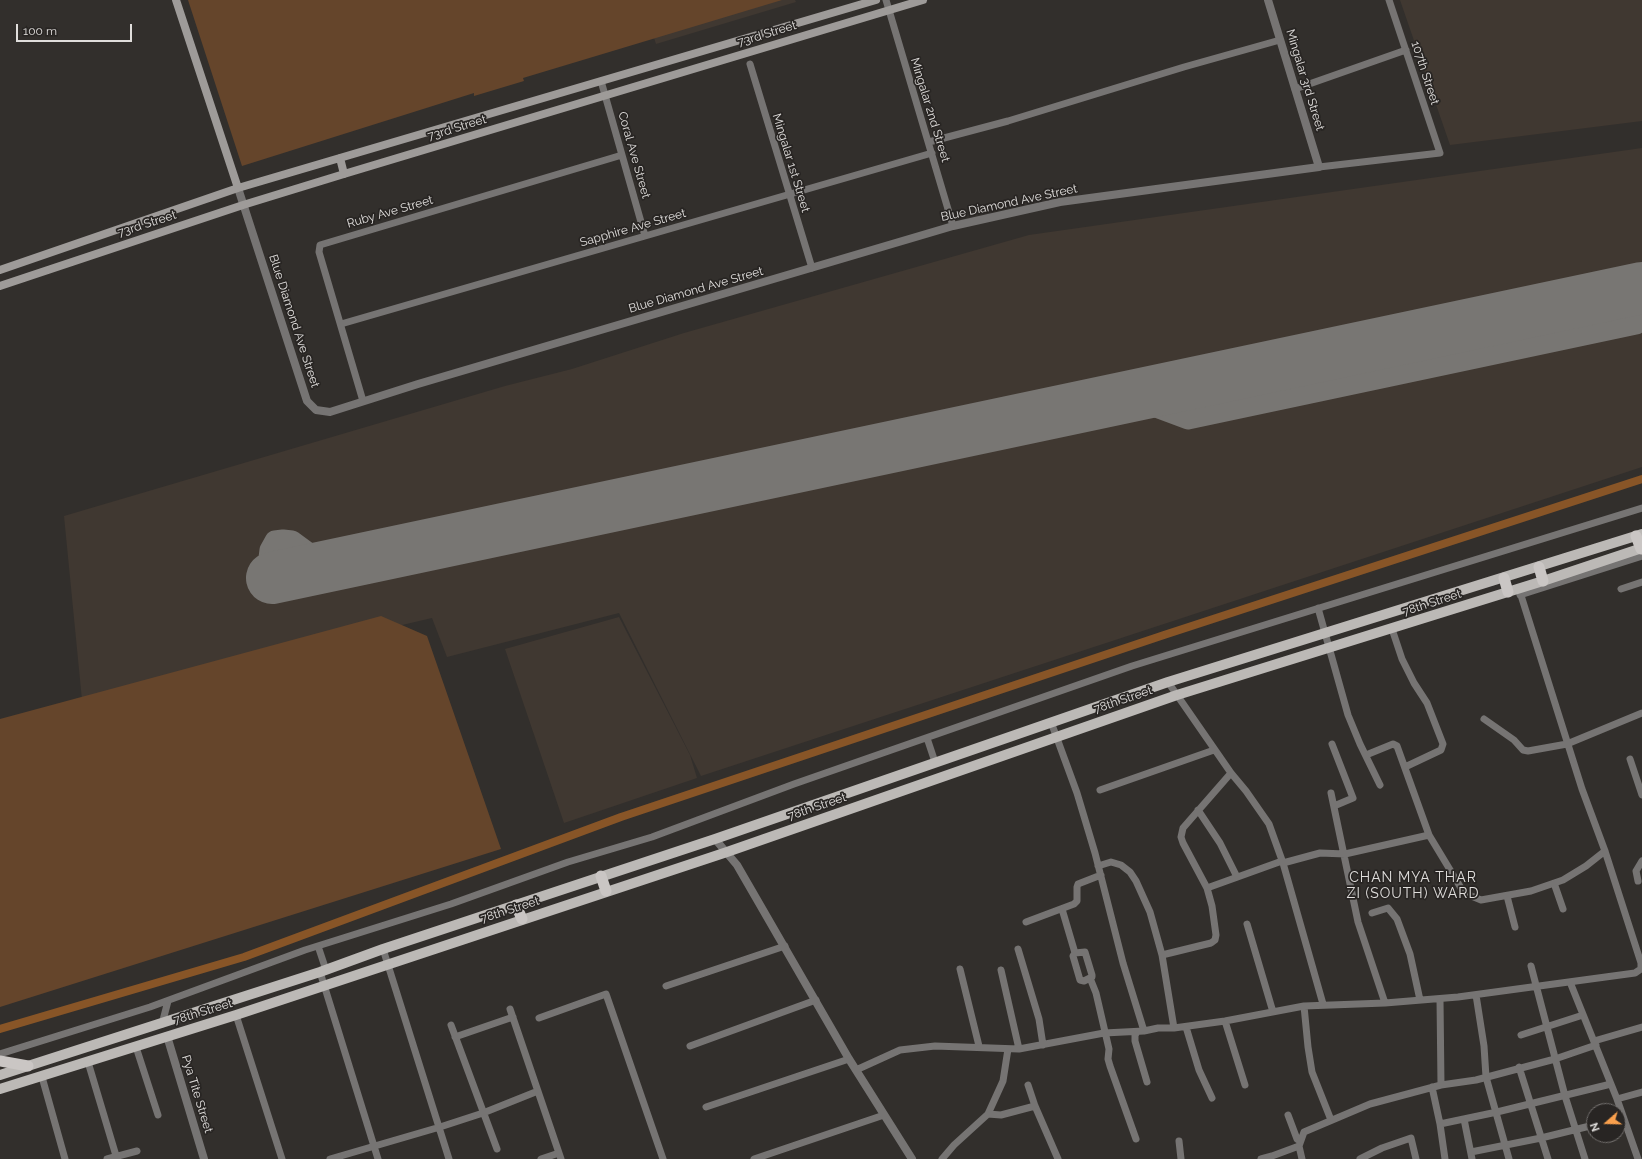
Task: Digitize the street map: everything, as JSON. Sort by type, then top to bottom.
[{"type":"highway","points":[[1639,535],[1642,551]]},
{"type":"highway","points":[[1538,567],[1543,582]]},
{"type":"highway","points":[[1504,578],[1508,592]]},
{"type":"highway","points":[[601,876],[606,891]]},
{"type":"highway","points":[[516,905],[522,919]]},
{"type":"highway","points":[[0,1061],[28,1066]]},
{"type":"main road","points":[[176,0],[238,188]]},
{"type":"main road","name":"73rd Street","points":[[0,270],[238,188],[876,0]]},
{"type":"main road","name":"73rd Street","points":[[0,286],[243,205],[923,0]]},
{"type":"main road","points":[[340,158],[344,174]]},
{"type":"main road","name":"78th Street","points":[[0,1075],[323,971],[383,949],[715,839],[1168,682],[1639,535]]},
{"type":"main road","name":"78th Street","points":[[0,1089],[236,1015],[727,852],[1177,695],[1508,592],[1520,592],[1543,582],[1642,551]]},
{"type":"street","name":"Mingalar 2nd Street","points":[[886,0],[953,226]]},
{"type":"street","name":"Mingalar 3rd Street","points":[[1268,0],[1319,167]]},
{"type":"street","name":"107th Street","points":[[1319,167],[1440,153],[1389,0]]},
{"type":"street","points":[[929,142],[1008,121],[1184,67],[1280,40]]},
{"type":"street","points":[[1295,89],[1406,50]]},
{"type":"street","name":"Mingalar 1st Street","points":[[750,64],[812,268]]},
{"type":"street","name":"Coral Ave Street","points":[[601,81],[645,236]]},
{"type":"street","name":"Sapphire Ave Street","points":[[340,324],[932,153]]},
{"type":"street","name":"Ruby Ave Street","points":[[363,401],[319,252],[319,246],[321,244],[622,155]]},
{"type":"street","name":"Blue Diamond Ave Street","points":[[238,188],[307,401],[316,410],[330,412],[953,226],[1060,202],[1319,167]]},
{"type":"street","points":[[0,1054],[168,1000],[318,946],[451,904],[568,862],[652,837],[794,784],[1132,666],[1642,508]]},
{"type":"street","points":[[856,1070],[900,1050],[935,1046],[979,1046],[1008,1049],[1020,1048],[1104,1033],[1186,1027],[1304,1006],[1440,999],[1635,973],[1641,969],[1641,963],[1605,851],[1567,744],[1520,592],[1642,551]]},
{"type":"street","points":[[1621,589],[1642,582]]},
{"type":"street","points":[[1318,608],[1348,715],[1380,785]]},
{"type":"street","points":[[1392,629],[1402,659],[1414,683],[1427,703],[1443,744],[1441,750],[1405,767]]},
{"type":"street","points":[[1168,682],[1230,773],[1246,791],[1269,824],[1282,862],[1323,1004]]},
{"type":"street","points":[[1484,719],[1514,740],[1523,750],[1528,751],[1567,744],[1642,713]]},
{"type":"street","points":[[1051,722],[1077,793],[1101,875],[1140,1031]]},
{"type":"street","points":[[927,738],[935,762]]},
{"type":"street","points":[[1332,744],[1353,798],[1334,806]]},
{"type":"street","points":[[1366,755],[1393,744],[1397,746],[1430,835],[1461,888],[1469,895],[1481,900],[1531,891],[1563,880],[1586,866],[1605,851]]},
{"type":"street","points":[[1100,790],[1214,750]]},
{"type":"street","points":[[1630,759],[1642,795]]},
{"type":"street","points":[[1162,954],[1211,943],[1216,940],[1212,906],[1207,888],[1181,837],[1183,828],[1230,773]]},
{"type":"street","points":[[1330,793],[1345,854],[1358,922],[1385,1003]]},
{"type":"street","points":[[1198,810],[1220,843],[1237,877]]},
{"type":"street","points":[[1207,888],[1282,862],[1320,853],[1345,854],[1430,835]]},
{"type":"street","points":[[715,839],[737,865],[849,1059],[912,1159]]},
{"type":"street","points":[[1638,881],[1636,872],[1640,862],[1642,861]]},
{"type":"street","points":[[1098,866],[1111,862],[1121,864],[1133,876],[1150,912],[1162,954],[1174,1028]]},
{"type":"street","points":[[1026,922],[1074,904],[1077,901],[1076,887],[1078,884],[1101,875]]},
{"type":"street","points":[[1554,883],[1563,908]]},
{"type":"street","points":[[1507,896],[1515,928]]},
{"type":"street","points":[[1372,913],[1388,908],[1397,918],[1410,954],[1420,1000]]},
{"type":"street","points":[[1062,909],[1075,953],[1072,955],[1080,980],[1084,981],[1090,978]]},
{"type":"street","points":[[1247,924],[1273,1012]]},
{"type":"street","points":[[318,946],[323,971],[324,986],[378,1159]]},
{"type":"street","points":[[666,986],[785,946]]},
{"type":"street","points":[[383,949],[389,964],[449,1159]]},
{"type":"street","points":[[1018,949],[1040,1019],[1043,1045]]},
{"type":"street","points":[[1075,953],[1085,952],[1092,975],[1090,978],[1096,993],[1104,1033],[1109,1049],[1108,1059],[1136,1139]]},
{"type":"street","points":[[1531,966],[1565,1096],[1585,1159]]},
{"type":"street","points":[[960,969],[979,1046]]},
{"type":"street","points":[[1001,970],[1020,1048]]},
{"type":"street","points":[[1570,982],[1618,1103]]},
{"type":"street","points":[[539,1018],[606,994],[663,1159]]},
{"type":"street","points":[[1476,995],[1484,1046],[1486,1077],[1509,1159]]},
{"type":"street","points":[[1440,999],[1441,1084]]},
{"type":"street","points":[[162,1024],[168,1000]]},
{"type":"street","points":[[690,1046],[816,1000]]},
{"type":"street","points":[[1304,1006],[1312,1072],[1331,1120]]},
{"type":"street","points":[[510,1008],[560,1156],[542,1159]]},
{"type":"street","points":[[236,1015],[282,1159]]},
{"type":"street","points":[[1521,1035],[1583,1015]]},
{"type":"street","points":[[455,1038],[513,1017]]},
{"type":"street","points":[[1225,1021],[1245,1085]]},
{"type":"street","points":[[451,1025],[497,1149]]},
{"type":"street","points":[[1186,1027],[1199,1070],[1212,1098]]},
{"type":"street","points":[[1261,1159],[1300,1144],[1304,1132],[1370,1104],[1441,1084],[1476,1080],[1520,1067],[1555,1059],[1595,1043],[1642,1027]]},
{"type":"street","points":[[1140,1031],[1135,1034],[1135,1041],[1147,1082]]},
{"type":"street","name":"Pya Tite Street","points":[[167,1036],[204,1159]]},
{"type":"street","points":[[136,1047],[158,1115]]},
{"type":"street","points":[[942,1159],[954,1145],[988,1114],[1002,1080],[1008,1049]]},
{"type":"street","points":[[706,1107],[849,1059]]},
{"type":"street","points":[[88,1062],[116,1158]]},
{"type":"street","points":[[1520,1067],[1529,1103],[1548,1159]]},
{"type":"street","points":[[42,1077],[65,1159]]},
{"type":"street","points":[[1440,1124],[1497,1112],[1611,1084]]},
{"type":"street","points":[[1028,1085],[1035,1106],[1058,1159]]},
{"type":"street","points":[[1432,1087],[1440,1124],[1445,1159]]},
{"type":"street","points":[[330,1159],[483,1113],[538,1091]]},
{"type":"street","points":[[1617,1099],[1642,1092]]},
{"type":"street","points":[[988,1114],[1001,1115],[1035,1106]]},
{"type":"street","points":[[1288,1115],[1300,1144],[1302,1159]]},
{"type":"street","points":[[754,1159],[884,1116]]},
{"type":"street","points":[[1464,1119],[1472,1156],[1505,1144],[1541,1138],[1586,1127]]},
{"type":"street","points":[[1626,1130],[1638,1159]]},
{"type":"street","points":[[1360,1159],[1382,1148],[1408,1138],[1411,1138],[1413,1142],[1416,1159]]},
{"type":"street","points":[[1179,1141],[1181,1159]]},
{"type":"street","points":[[107,1159],[116,1158],[137,1151]]},
{"type":"shaded area","points":[[188,0],[782,0],[523,78],[524,81],[474,96],[474,93],[242,166]]},
{"type":"shaded area","points":[[642,0],[795,0],[796,2],[656,44]]},
{"type":"shaded area","points":[[1400,0],[1642,0],[1642,121],[1450,145]]},
{"type":"shaded area","points":[[1642,148],[1642,467],[701,776],[619,613],[447,657],[432,618],[82,700],[64,516],[505,386],[572,369],[684,333],[1029,235]]},
{"type":"shaded area","points":[[381,616],[427,636],[501,849],[0,1007],[0,719]]},
{"type":"shaded area","points":[[619,617],[690,755],[697,778],[564,823],[505,649]]},
{"type":"waterway","points":[[0,1029],[244,957],[621,817],[1164,635],[1642,479]]},
{"type":"taxiway","points":[[1129,397],[1188,419],[1636,324],[1642,317]]},
{"type":"taxiway","points":[[272,578],[269,558],[270,550],[275,541],[292,541],[326,566]]},
{"type":"runway","points":[[272,578],[1642,288]]},
{"type":"district","name":"CHAN MYA THAR ZI (SOUTH) WARD","points":[[1413,886]]}]
